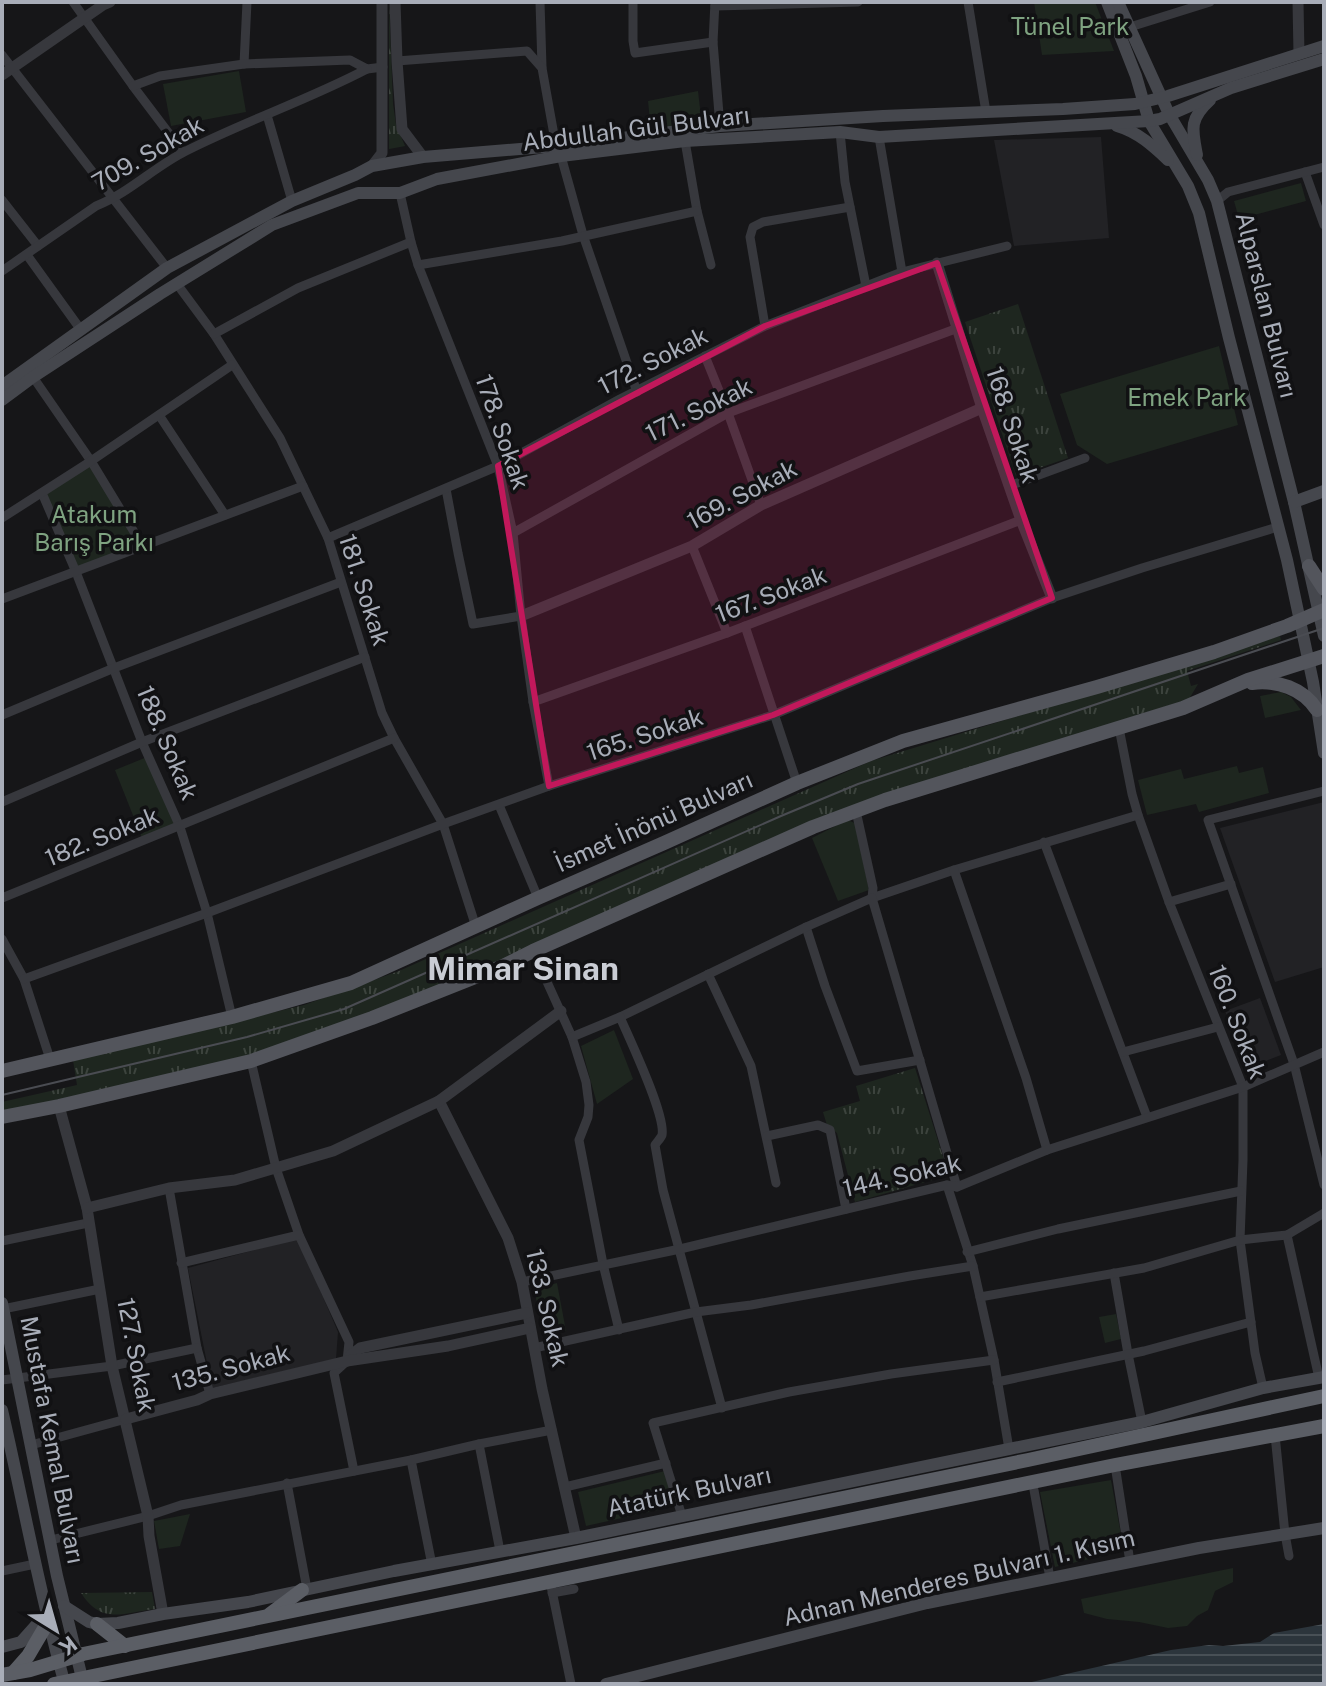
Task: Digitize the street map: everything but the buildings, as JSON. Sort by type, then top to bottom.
[{"type":"highway","name":"Atatürk Bulvarı","points":[[8,1674],[79,1655],[1324,1396]]},
{"type":"highway","points":[[58,1683],[551,1587],[1115,1465],[1324,1426]]},
{"type":"highway","points":[[266,1617],[305,1589]]},
{"type":"highway","points":[[8,1674],[28,1656],[47,1618]]},
{"type":"highway","points":[[97,1624],[125,1646]]},
{"type":"main road","name":"Alparslan Bulvarı","points":[[1107,2],[1127,51],[1149,121],[1188,186],[1199,213],[1287,560],[1324,753]]},
{"type":"main road","name":"Alparslan Bulvarı","points":[[1118,2],[1161,98],[1217,201],[1322,611],[1324,636]]},
{"type":"main road","name":"Abdullah Gül Bulvarı","points":[[2,400],[33,377],[272,225],[358,193],[400,193],[437,179],[559,151],[720,126],[1063,109],[1144,102],[1324,46]]},
{"type":"main road","name":"Abdullah Gül Bulvarı","points":[[3,384],[167,268],[292,201],[372,166],[423,157],[840,132],[879,137],[1149,121],[1231,88],[1324,59]]},
{"type":"main road","points":[[1199,166],[1193,121],[1211,99],[1231,88]]},
{"type":"main road","points":[[1110,125],[1122,127],[1141,137],[1179,170]]},
{"type":"main road","points":[[1294,502],[1324,491]]},
{"type":"main road","points":[[1309,566],[1324,589]]},
{"type":"main road","name":"İsmet İnönü Bulvarı","points":[[2,1071],[232,1017],[351,983],[797,783],[903,741],[1214,652],[1322,611]]},
{"type":"main road","points":[[2,1117],[251,1061],[372,1018],[503,966],[813,827],[993,766],[1183,708],[1239,684],[1324,656]]},
{"type":"main road","points":[[1239,684],[1261,682],[1292,688],[1305,695],[1317,710]]},
{"type":"main road","name":"Mustafa Kemal Bulvarı","points":[[3,1306],[64,1606],[90,1679]]},
{"type":"main road","name":"Atatürk Bulvarı","points":[[97,1624],[248,1602],[576,1538],[1142,1422],[1263,1388],[1321,1378]]},
{"type":"main road","name":"Mustafa Kemal Bulvarı","points":[[2,1410],[58,1661],[58,1683]]},
{"type":"main road","name":"Adnan Menderes Bulvarı 1. Kısım","points":[[606,1684],[927,1603],[1130,1562],[1324,1528]]},
{"type":"main road","points":[[64,1606],[97,1624]]},
{"type":"main road","points":[[2,1647],[21,1642],[47,1618]]},
{"type":"street","points":[[73,2],[183,152]]},
{"type":"street","points":[[7,72],[110,2]]},
{"type":"street","points":[[244,64],[247,2]]},
{"type":"street","points":[[372,166],[382,153],[382,2]]},
{"type":"street","points":[[395,2],[402,129],[423,157]]},
{"type":"street","points":[[540,2],[542,68],[559,151],[583,235],[637,392]]},
{"type":"street","points":[[633,2],[635,53],[713,42]]},
{"type":"street","points":[[720,126],[713,42],[715,4],[856,2]]},
{"type":"street","points":[[968,2],[986,112]]},
{"type":"street","points":[[1130,27],[1210,2]]},
{"type":"street","points":[[1298,2],[1299,54]]},
{"type":"street","points":[[397,61],[527,51],[542,68]]},
{"type":"street","points":[[2,55],[7,72],[167,268]]},
{"type":"street","points":[[133,86],[160,76],[244,64],[350,60],[367,69],[383,67]]},
{"type":"street","name":"709. Sokak","points":[[2,271],[96,206],[113,200],[183,152],[367,69]]},
{"type":"street","points":[[267,115],[292,201]]},
{"type":"street","points":[[840,132],[850,207],[866,286]]},
{"type":"street","points":[[879,137],[902,272]]},
{"type":"street","points":[[685,141],[697,211],[711,265]]},
{"type":"street","points":[[1217,201],[1228,192],[1324,167]]},
{"type":"street","points":[[1305,172],[1324,225]]},
{"type":"street","name":"178. Sokak","points":[[400,193],[418,265],[498,466],[513,533],[533,702],[549,786]]},
{"type":"street","points":[[2,200],[38,246]]},
{"type":"street","points":[[765,326],[750,237],[753,227],[763,222],[850,207]]},
{"type":"street","points":[[418,265],[562,241],[697,211]]},
{"type":"street","points":[[214,334],[298,288],[411,242]]},
{"type":"street","name":"172. Sokak","points":[[328,538],[498,466],[620,399],[765,326],[902,272],[1007,246]]},
{"type":"street","points":[[27,255],[81,330]]},
{"type":"street","name":"168. Sokak","points":[[937,263],[982,408],[1052,598]]},
{"type":"street","name":"181. Sokak","points":[[177,284],[214,334],[280,438],[328,538],[382,713],[443,824],[476,927]]},
{"type":"street","name":"171. Sokak","points":[[513,533],[728,413],[958,328]]},
{"type":"street","points":[[705,356],[761,505]]},
{"type":"street","points":[[2,518],[232,365]]},
{"type":"street","points":[[33,377],[91,461],[142,545]]},
{"type":"street","name":"169. Sokak","points":[[521,616],[692,546],[761,505],[982,408]]},
{"type":"street","points":[[159,415],[225,515]]},
{"type":"street","points":[[1009,486],[1085,458]]},
{"type":"street","points":[[2,599],[303,486]]},
{"type":"street","points":[[446,489],[473,624],[521,616]]},
{"type":"street","name":"188. Sokak","points":[[42,493],[142,742],[180,827],[207,913],[232,1017]]},
{"type":"street","name":"167. Sokak","points":[[533,702],[727,633],[1021,520]]},
{"type":"street","name":"165. Sokak","points":[[24,979],[549,786],[773,715],[1052,598],[1278,527]]},
{"type":"street","points":[[692,546],[727,633]]},
{"type":"street","points":[[2,715],[114,668],[341,582]]},
{"type":"street","points":[[745,626],[797,783]]},
{"type":"street","points":[[2,802],[142,742],[365,657]]},
{"type":"street","name":"160. Sokak","points":[[1119,728],[1138,815],[1169,902],[1243,1087],[1240,1240],[1263,1388]]},
{"type":"street","name":"182. Sokak","points":[[2,898],[394,738]]},
{"type":"street","points":[[1324,791],[1208,820],[1294,1064],[1324,1185]]},
{"type":"street","points":[[499,805],[538,898]]},
{"type":"street","points":[[856,811],[873,888],[872,898],[920,1060],[973,1266],[994,1360],[1009,1449]]},
{"type":"street","points":[[572,1037],[872,898],[1138,815]]},
{"type":"street","points":[[1044,842],[1147,1117]]},
{"type":"street","points":[[954,870],[1026,1078],[1047,1150]]},
{"type":"street","points":[[1169,902],[1231,884]]},
{"type":"street","points":[[806,927],[857,1071],[920,1060]]},
{"type":"street","points":[[2,939],[24,979],[50,1059]]},
{"type":"street","points":[[533,951],[572,1037],[589,1095],[588,1117],[579,1140],[619,1330]]},
{"type":"street","points":[[708,974],[751,1066],[776,1183]]},
{"type":"street","points":[[87,1208],[169,1188],[235,1180],[333,1151],[439,1101],[561,1011]]},
{"type":"street","points":[[620,1017],[651,1089],[662,1126],[662,1136],[655,1145],[663,1190],[722,1408]]},
{"type":"street","points":[[1123,1052],[1218,1027]]},
{"type":"street","name":"144. Sokak","points":[[522,1282],[952,1186],[1047,1150],[1243,1087],[1324,1052]]},
{"type":"street","points":[[251,1061],[276,1168],[299,1235],[349,1342],[347,1361],[334,1373],[354,1471]]},
{"type":"street","name":"133. Sokak","points":[[439,1101],[508,1238],[522,1282],[576,1538]]},
{"type":"street","name":"127. Sokak","points":[[59,1106],[87,1208],[112,1366],[148,1516],[163,1614]]},
{"type":"street","points":[[767,1136],[818,1125],[830,1130],[846,1209]]},
{"type":"street","points":[[169,1188],[197,1348],[210,1394]]},
{"type":"street","points":[[967,1252],[1058,1229],[1241,1191]]},
{"type":"street","points":[[980,1297],[1144,1268],[1240,1240],[1287,1235],[1324,1213]]},
{"type":"street","points":[[2,1241],[88,1223]]},
{"type":"street","points":[[181,1263],[299,1235]]},
{"type":"street","points":[[1287,1235],[1321,1378]]},
{"type":"street","points":[[534,1348],[696,1312],[973,1266]]},
{"type":"street","points":[[1114,1273],[1142,1422]]},
{"type":"street","points":[[3,1306],[100,1289]]},
{"type":"street","name":"135. Sokak","points":[[347,1361],[360,1348],[527,1313]]},
{"type":"street","points":[[997,1382],[1128,1354],[1251,1322]]},
{"type":"street","name":"135. Sokak","points":[[126,1419],[210,1394],[347,1361],[448,1346],[530,1328]]},
{"type":"street","points":[[2,1380],[112,1366],[197,1348]]},
{"type":"street","points":[[682,1516],[653,1423],[789,1392],[994,1360]]},
{"type":"street","points":[[31,1445],[126,1419]]},
{"type":"street","points":[[51,1540],[181,1505],[552,1430]]},
{"type":"street","points":[[1275,1435],[1289,1556]]},
{"type":"street","points":[[479,1444],[500,1551]]},
{"type":"street","points":[[411,1460],[432,1565]]},
{"type":"street","points":[[565,1487],[666,1463]]},
{"type":"street","points":[[1115,1465],[1130,1562]]},
{"type":"street","points":[[287,1483],[305,1589]]},
{"type":"street","points":[[1034,1490],[1050,1578]]},
{"type":"street","points":[[2,1571],[35,1564]]},
{"type":"street","points":[[571,1684],[551,1587],[574,1589]]},
{"type":"highlighted area","points":[[937,263],[1052,598],[773,715],[549,786],[498,466],[765,326]]},
{"type":"shaded area","points":[[1101,137],[1109,238],[1014,246],[994,140]]},
{"type":"shaded area","points":[[1324,802],[1324,967],[1275,982],[1220,828]]},
{"type":"shaded area","points":[[1260,998],[1281,1055],[1248,1068],[1225,1011]]},
{"type":"shaded area","points":[[298,1238],[338,1332],[336,1359],[212,1388],[188,1268]]},
{"type":"shaded area","points":[[1324,1624],[1324,1684],[1023,1684],[1171,1650],[1260,1642],[1274,1633]]},
{"type":"green space","points":[[389,2],[393,104],[396,125],[405,146],[389,149]]},
{"type":"green space","name":"Tünel Park","points":[[1034,2],[1095,2],[1114,51],[1042,55]]},
{"type":"green space","points":[[239,71],[246,112],[171,126],[163,84]]},
{"type":"green space","points":[[698,91],[702,125],[651,132],[648,101]]},
{"type":"green space","points":[[1301,183],[1306,201],[1239,219],[1234,201]]},
{"type":"green space","points":[[1018,304],[1068,458],[1016,476],[965,322]]},
{"type":"green space","name":"Emek Park","points":[[1219,346],[1238,425],[1107,464],[1077,445],[1060,394]]},
{"type":"green space","name":"Atakum Barış Parkı","points":[[91,461],[142,545],[76,572],[42,493]]},
{"type":"green space","points":[[1280,636],[1281,640],[1187,671],[1191,686],[1198,684],[1189,699],[875,798],[377,1017],[273,1053],[2,1115],[2,1102],[77,1085],[73,1060],[304,1005],[399,971],[871,761]]},
{"type":"green space","points":[[1281,692],[1291,697],[1301,710],[1265,718],[1260,696]]},
{"type":"green space","points":[[147,757],[175,825],[142,838],[115,770]]},
{"type":"green space","points":[[1237,766],[1239,773],[1263,767],[1269,793],[1199,812],[1196,804],[1147,815],[1138,780],[1181,769],[1184,779]]},
{"type":"green space","points":[[847,820],[855,823],[869,890],[838,901],[812,838]]},
{"type":"green space","points":[[614,1030],[633,1079],[597,1104],[581,1046]]},
{"type":"green space","points":[[915,1068],[946,1166],[943,1177],[855,1202],[837,1133],[827,1125],[823,1112],[860,1101],[856,1086]]},
{"type":"green space","points":[[557,1283],[566,1331],[544,1336],[535,1294],[539,1288]]},
{"type":"green space","points":[[1116,1314],[1121,1339],[1105,1343],[1099,1317]]},
{"type":"green space","points":[[665,1471],[676,1506],[586,1526],[578,1492]]},
{"type":"green space","points":[[1111,1480],[1124,1551],[1055,1567],[1040,1492]]},
{"type":"green space","points":[[190,1514],[180,1546],[159,1549],[154,1521]]},
{"type":"green space","points":[[1233,1568],[1233,1582],[1215,1591],[1208,1610],[1187,1626],[1168,1628],[1084,1613],[1081,1599]]},
{"type":"green space","points":[[152,1592],[155,1609],[123,1614],[97,1610],[81,1593]]},
{"type":"tram line","points":[[2,1095],[247,1037],[344,1009],[858,784],[1324,628]]},
{"type":"district","name":"Mimar Sinan","points":[[523,969]]}]
